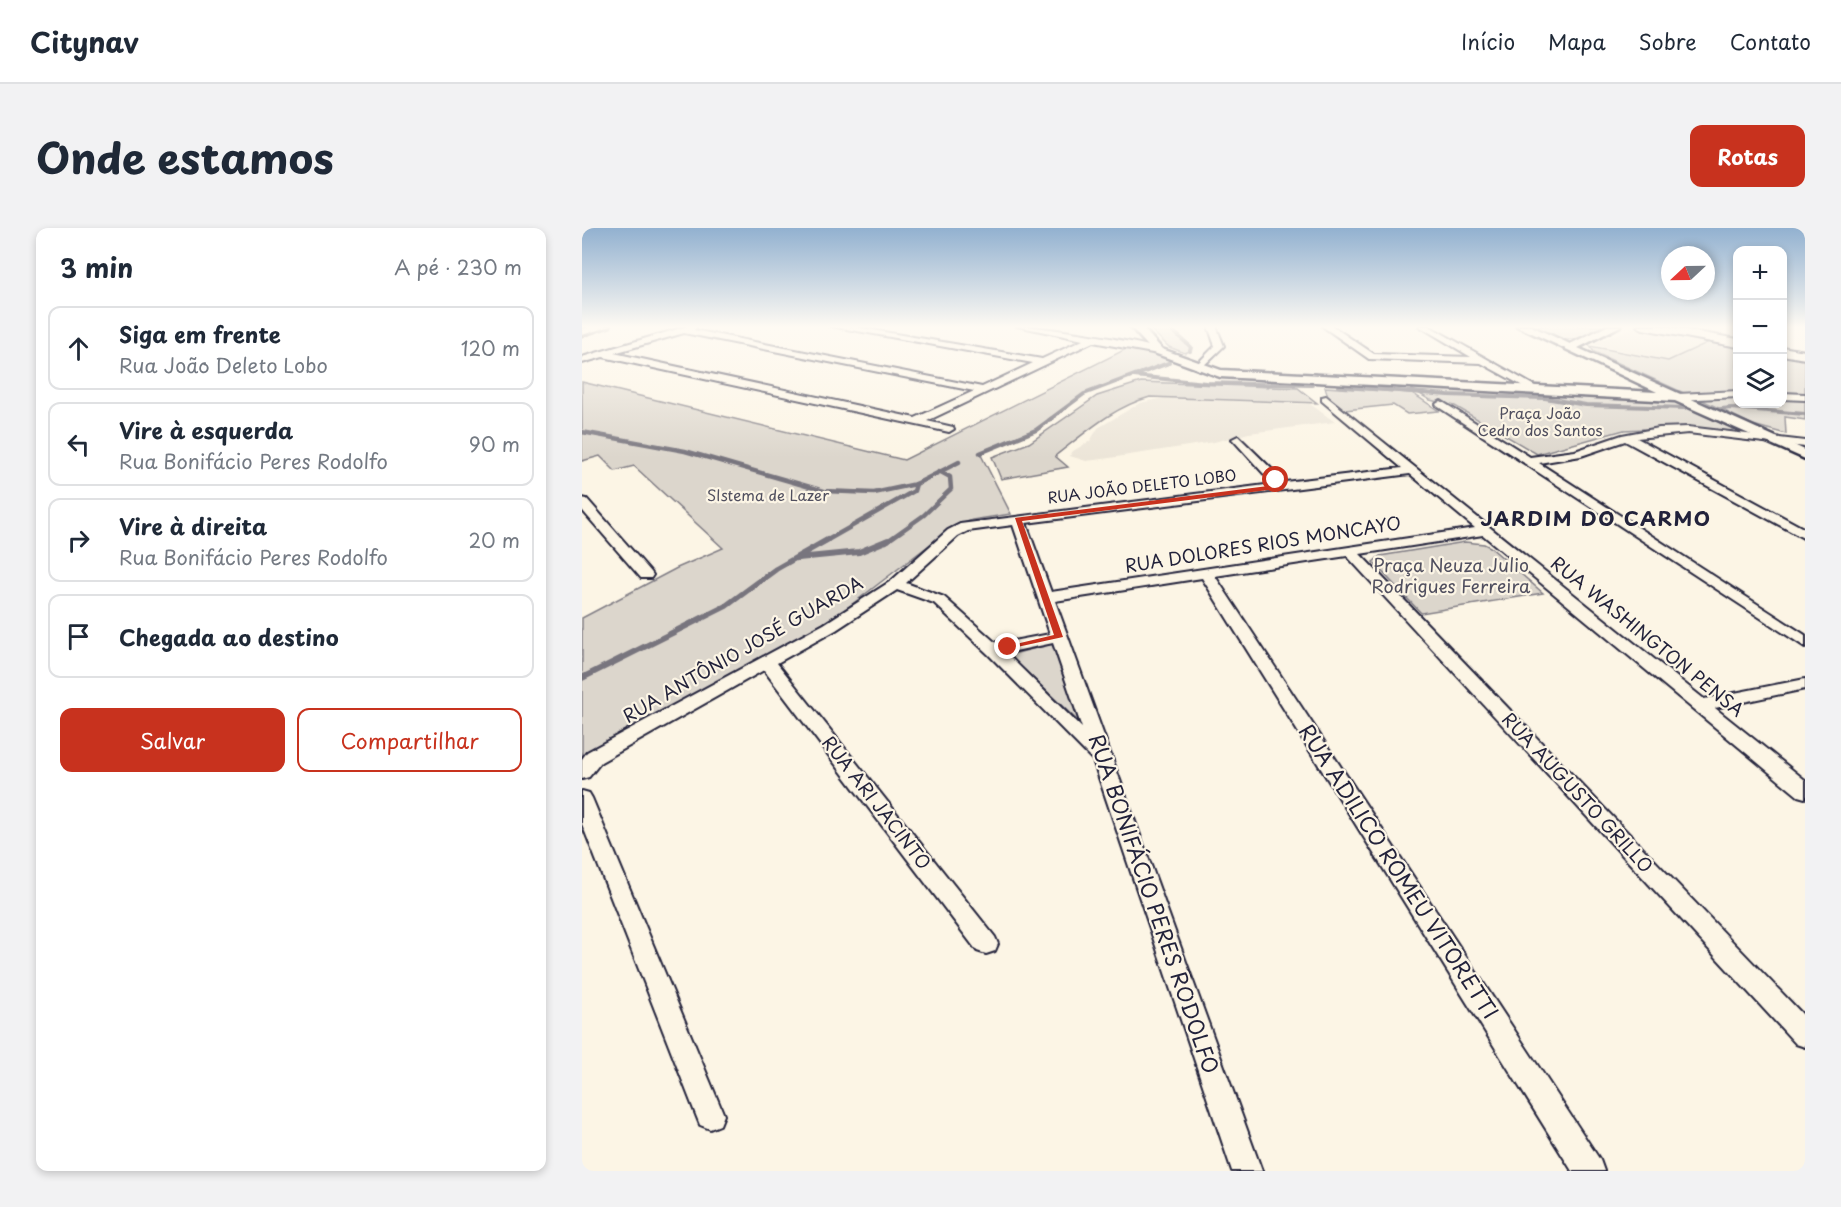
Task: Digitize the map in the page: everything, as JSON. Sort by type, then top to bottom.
[{"type":"street","points":[[677,370],[950,429]]},
{"type":"street","points":[[883,370],[983,390]]},
{"type":"street","points":[[916,422],[1026,370]]},
{"type":"street","points":[[1211,370],[1231,375],[1678,397],[1733,394]]},
{"type":"street","points":[[1502,370],[1535,389]]},
{"type":"street","points":[[1618,370],[1805,455]]},
{"type":"street","points":[[1787,396],[1805,397]]},
{"type":"street","name":"RUA WASHINGTON PENSA","points":[[1326,399],[1805,791]]},
{"type":"street","points":[[1441,404],[1805,642]]},
{"type":"street","points":[[1577,454],[1626,437],[1659,431],[1688,430],[1805,444]]},
{"type":"street","points":[[1626,437],[1805,535]]},
{"type":"street","points":[[1238,439],[1281,486]]},
{"type":"street","points":[[1527,461],[1642,446]]},
{"type":"street","name":"RUA JOÃO DELETO LOBO","points":[[1018,519],[1412,470]]},
{"type":"street","points":[[582,502],[646,575]]},
{"type":"street","name":"RUA ANTÔNIO JOSÉ GUARDA","points":[[582,772],[594,757],[830,627],[896,584],[953,533],[977,524],[1018,519]]},
{"type":"street","name":"RUA BONIFÁCIO PERES RODOLFO","points":[[1018,519],[1247,1171]]},
{"type":"street","name":"RUA DOLORES RIOS MONCAYO","points":[[1045,598],[1486,530]]},
{"type":"street","name":"RUA AUGUSTO GRILLO","points":[[1350,551],[1805,1035]]},
{"type":"street","name":"RUA ADILICO ROMEU VITORETTI","points":[[1206,573],[1589,1171]]},
{"type":"street","points":[[896,584],[939,600],[994,650],[1102,760]]},
{"type":"street","points":[[994,650],[1059,637]]},
{"type":"street","name":"RUA ARI JACINTO","points":[[767,662],[986,944]]},
{"type":"street","points":[[1701,705],[1805,684]]},
{"type":"street","points":[[582,798],[710,1115]]},
{"type":"shaded area","points":[[1163,398],[1310,404],[1335,422],[1249,433],[1214,442],[1103,459],[1086,461],[1070,456],[1073,451],[1090,441],[1098,428],[1140,403]]},
{"type":"green space","name":"SIstema de Lazer","points":[[1084,370],[1146,370],[1084,394],[1036,430],[980,453],[1011,514],[972,520],[953,527],[847,608],[822,624],[582,757],[582,618],[677,568],[723,548],[634,466],[615,471],[600,456],[582,461],[582,382],[904,460]]},
{"type":"green space","points":[[1634,370],[1733,370],[1733,391],[1684,393]]},
{"type":"green space","points":[[1787,370],[1805,370],[1805,393],[1787,392]]},
{"type":"green space","points":[[1141,382],[1298,388],[1317,403],[1150,397],[1112,414],[1055,456],[1068,467],[1001,479],[992,457],[1029,443],[1097,396]]},
{"type":"green space","points":[[1325,387],[1412,393],[1439,411],[1407,414],[1393,405],[1345,410],[1328,397]]},
{"type":"green space","name":"Praça João Cedro dos Santos","points":[[1408,387],[1674,401],[1733,429],[1730,431],[1687,427],[1624,430],[1537,454],[1455,406],[1430,400]]},
{"type":"green space","points":[[1733,397],[1733,408],[1787,408],[1787,398],[1805,399],[1805,420],[1785,417],[1786,434],[1753,425],[1698,398]]},
{"type":"green space","name":"Praça Neuza Julio Rodrigues Ferreira","points":[[1465,542],[1490,547],[1543,593],[1421,613],[1373,562],[1380,556]]},
{"type":"green space","points":[[1056,643],[1086,719],[1077,720],[1009,655]]},
{"type":"waterway","points":[[1150,370],[1134,376],[1206,383],[1312,385]]},
{"type":"waterway","points":[[1049,420],[1084,394],[1137,374]]},
{"type":"waterway","points":[[1338,386],[1448,395],[1545,398],[1586,405],[1685,408]]},
{"type":"waterway","points":[[1712,410],[1731,408],[1805,414]]},
{"type":"waterway","points":[[980,453],[1036,430],[1051,419]]},
{"type":"waterway","points":[[582,432],[685,451],[824,491],[874,493],[916,484]]},
{"type":"waterway","points":[[940,472],[959,462]]},
{"type":"waterway","points":[[886,542],[924,515],[951,489],[950,477],[940,472]]},
{"type":"waterway","points":[[916,484],[940,472]]},
{"type":"waterway","points":[[824,542],[914,491],[916,484]]},
{"type":"waterway","points":[[582,678],[726,606],[776,569],[827,540]]},
{"type":"waterway","points":[[798,558],[859,552],[888,540]]},
{"type":"district","name":"JARDIM DO CARMO","points":[[1596,519]]},
{"type":"route","points":[[1008,647],[1059,637],[1018,519],[1281,486],[1276,480]]}]
